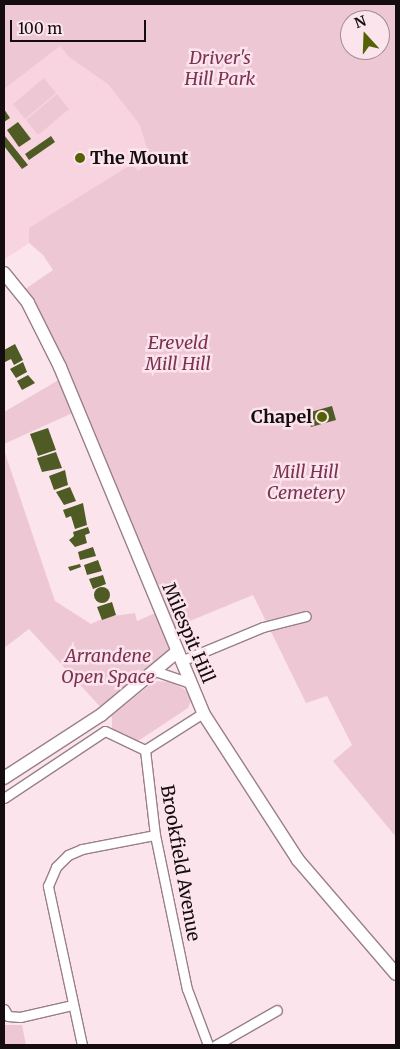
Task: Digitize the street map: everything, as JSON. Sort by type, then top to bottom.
[{"type":"street","name":"Milespit Hill","points":[[4,273],[28,303],[60,367],[203,713],[298,860],[396,974]]},
{"type":"street","points":[[4,778],[101,715],[155,671],[179,657],[263,627],[306,616]]},
{"type":"street","points":[[155,671],[190,683]]},
{"type":"street","points":[[105,731],[145,750],[203,713]]},
{"type":"street","points":[[101,715],[105,731]]},
{"type":"street","points":[[4,798],[105,731]]},
{"type":"street","name":"Brookfield Avenue","points":[[145,750],[155,836],[187,989],[208,1045]]},
{"type":"street","points":[[82,1045],[48,886],[56,867],[68,855],[82,849],[155,836]]},
{"type":"street","points":[[4,1009],[8,1016],[20,1017],[72,1005]]},
{"type":"street","points":[[216,1045],[277,1010]]},
{"type":"shaded area","name":"The Mount","points":[[75,34],[176,146],[5,259],[4,87]]},
{"type":"green space","points":[[4,4],[396,4],[396,837],[333,761],[352,745],[327,696],[306,703],[253,595],[168,630],[177,652],[105,712],[29,629],[4,648],[4,450],[55,601],[91,624],[106,617],[135,613],[137,621],[160,611],[21,292],[53,270],[43,255],[29,243],[29,228],[132,164],[138,171],[151,162],[140,125],[108,84],[69,57],[60,46],[4,89]]},
{"type":"green space","points":[[44,78],[56,93],[25,119],[13,104]]},
{"type":"green space","points":[[57,94],[69,109],[38,135],[26,120]]},
{"type":"green space","points":[[62,378],[77,411],[4,444],[4,412]]},
{"type":"green space","points":[[155,681],[171,682],[184,689],[192,698],[188,708],[138,741],[123,739],[112,728],[112,715]]},
{"type":"green space","points":[[4,1025],[22,1025],[26,1045],[4,1045]]},
{"type":"building","points":[[4,109],[10,118],[4,122]]},
{"type":"building","points":[[18,122],[31,139],[19,147],[7,130]]},
{"type":"building","points":[[4,135],[28,165],[22,169],[4,146]]},
{"type":"building","points":[[51,136],[55,142],[29,160],[25,154]]},
{"type":"building","points":[[15,344],[23,360],[14,365],[11,359],[5,362],[4,350]]},
{"type":"building","points":[[23,362],[27,372],[16,378],[10,369]]},
{"type":"building","points":[[28,375],[35,383],[22,390],[17,381]]},
{"type":"building","name":"Chapel","points":[[332,406],[336,420],[311,427],[307,413]]},
{"type":"building","points":[[48,428],[56,450],[38,456],[30,434]]},
{"type":"building","points":[[56,452],[62,468],[42,472],[37,458]]},
{"type":"building","points":[[65,470],[68,485],[54,490],[49,476]]},
{"type":"building","points":[[70,487],[76,501],[64,505],[56,492]]},
{"type":"building","points":[[83,503],[87,525],[75,529],[71,516],[66,518],[63,510]]},
{"type":"building","points":[[88,527],[90,533],[85,535],[87,543],[75,547],[69,540],[74,536],[73,532]]},
{"type":"building","points":[[93,547],[96,556],[80,560],[78,552]]},
{"type":"building","points":[[98,560],[102,571],[87,575],[84,565]]},
{"type":"building","points":[[80,564],[81,567],[70,571],[68,567]]},
{"type":"building","points":[[103,575],[106,584],[93,589],[89,579]]},
{"type":"building","points":[[102,587],[108,589],[110,595],[108,601],[102,603],[96,601],[94,595],[96,589]]},
{"type":"building","points":[[112,602],[116,615],[102,620],[97,607]]},
{"type":"place","name":"The Mount","points":[[80,158]]},
{"type":"place","name":"Chapel","points":[[322,417]]},
{"type":"park label","name":"Driver's Hill Park","points":[[220,69]]},
{"type":"park label","name":"Ereveld Mill Hill","points":[[178,354]]},
{"type":"park label","name":"Mill Hill Cemetery","points":[[306,483]]},
{"type":"park label","name":"Arrandene Open Space","points":[[108,668]]}]
